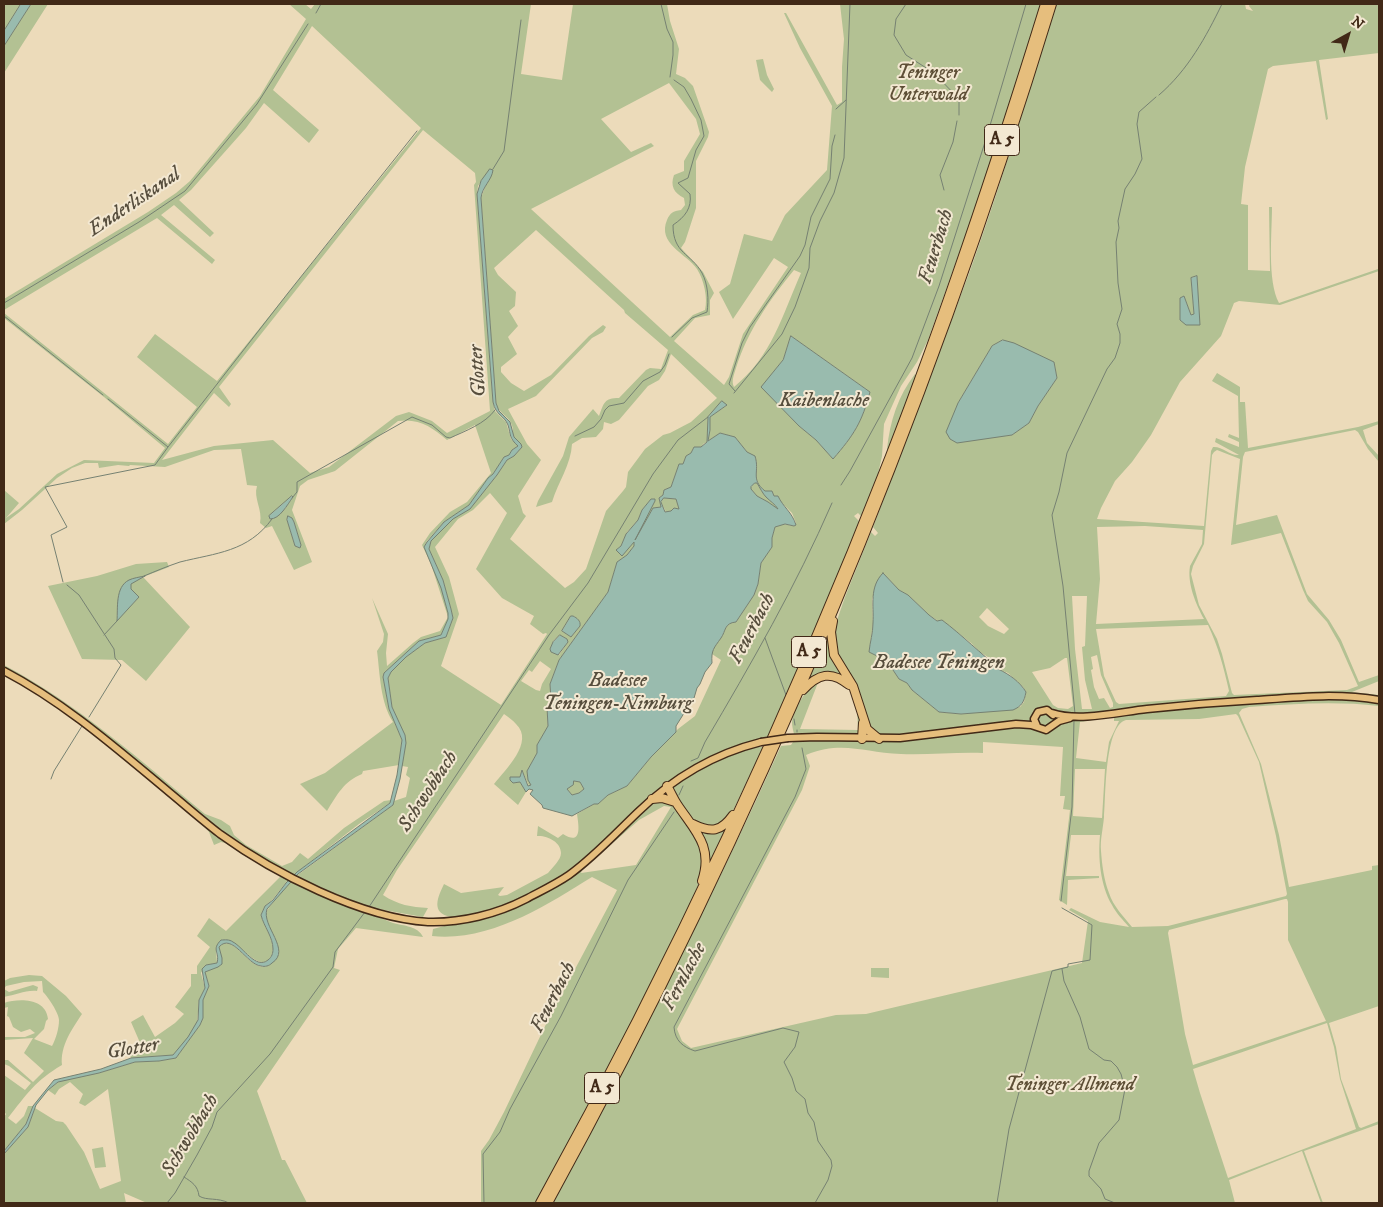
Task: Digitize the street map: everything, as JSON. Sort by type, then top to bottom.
[{"type":"highway","name":"A 5","points":[[540,1203],[634,1026],[694,906],[744,800],[828,608],[890,454],[988,185],[1045,4]]},
{"type":"highway","name":"A 5","points":[[548,1203],[683,944],[746,812],[835,609],[892,467],[948,317],[1013,127],[1052,4]]},
{"type":"highway","name":"A 5","points":[[835,609],[831,632],[834,655],[855,692]]},
{"type":"highway","points":[[798,695],[815,679],[823,676],[841,679],[855,692],[867,729],[866,736],[862,739]]},
{"type":"highway","points":[[862,739],[864,721]]},
{"type":"highway","points":[[867,729],[879,739]]},
{"type":"highway","points":[[664,788],[672,801],[693,824],[708,830],[727,824],[744,800]]},
{"type":"highway","points":[[652,799],[660,798],[672,801]]},
{"type":"highway","name":"A 5","points":[[693,824],[702,842],[706,861],[694,906]]},
{"type":"main road","points":[[4,671],[35,688],[71,712],[116,747],[219,834],[253,856],[289,877],[331,896],[368,909],[415,921],[440,922],[475,917],[504,909],[542,890],[569,875],[664,788],[709,760],[740,748],[761,742],[788,738],[879,739],[930,736],[1016,724],[1030,719],[1044,710],[1076,717]]},
{"type":"main road","points":[[1016,724],[1037,726],[1045,730],[1059,721],[1076,717],[1159,708],[1313,696],[1342,696],[1379,700]]},
{"type":"main road","points":[[1052,713],[1055,719],[1053,725]]},
{"type":"main road","points":[[1036,715],[1034,719],[1037,726]]},
{"type":"green space","points":[[6,4],[21,4],[4,31],[4,7]]},
{"type":"green space","points":[[31,4],[48,4],[4,73],[4,46]]},
{"type":"green space","name":"Teninger Unterwald","points":[[289,4],[305,4],[311,9],[315,4],[531,4],[521,74],[562,80],[573,4],[667,4],[679,49],[676,74],[685,78],[693,86],[709,132],[696,161],[696,208],[685,242],[681,248],[703,272],[714,293],[710,300],[710,315],[695,318],[674,341],[724,385],[729,377],[743,334],[788,267],[774,258],[733,319],[719,292],[730,284],[744,234],[772,241],[785,215],[827,170],[832,106],[800,48],[784,13],[786,13],[837,105],[842,102],[844,39],[840,4],[1041,4],[982,189],[928,340],[917,362],[901,386],[884,424],[882,456],[878,474],[861,516],[858,513],[854,516],[859,521],[833,588],[767,738],[762,739],[759,747],[763,747],[732,813],[718,827],[709,828],[699,825],[695,830],[702,844],[704,861],[703,872],[692,901],[611,1064],[536,1203],[481,1203],[481,1151],[504,1112],[548,1020],[617,890],[592,877],[516,920],[496,928],[454,936],[432,936],[433,929],[452,924],[451,917],[440,912],[437,904],[438,899],[444,884],[461,893],[504,887],[498,895],[500,896],[507,895],[548,873],[560,858],[561,853],[559,846],[553,840],[537,836],[538,826],[558,838],[563,834],[573,838],[576,836],[578,833],[577,814],[594,804],[598,804],[608,795],[627,786],[678,729],[695,716],[721,660],[712,654],[713,649],[726,627],[736,622],[754,595],[758,584],[761,563],[772,547],[775,527],[783,524],[794,526],[796,523],[792,513],[778,496],[774,496],[772,491],[765,491],[760,487],[757,479],[755,457],[747,452],[735,437],[720,433],[708,441],[710,417],[726,406],[722,402],[708,417],[707,442],[702,447],[694,447],[691,453],[686,456],[683,464],[679,464],[671,487],[664,490],[663,495],[659,498],[661,507],[653,508],[635,540],[655,501],[655,499],[651,499],[642,510],[638,520],[627,532],[621,546],[616,550],[622,555],[634,542],[634,546],[627,555],[617,562],[608,592],[559,660],[550,684],[551,701],[547,707],[548,727],[537,745],[537,753],[527,771],[528,780],[531,785],[529,786],[522,770],[520,777],[510,778],[513,783],[520,782],[526,792],[518,805],[494,784],[516,756],[522,739],[521,731],[516,724],[504,714],[397,870],[383,895],[405,905],[428,908],[423,917],[367,907],[295,877],[393,805],[394,801],[406,797],[410,778],[406,775],[408,767],[402,766],[405,739],[392,707],[388,678],[391,672],[406,657],[425,643],[446,637],[453,618],[443,580],[429,549],[431,541],[453,519],[470,508],[507,460],[514,456],[522,447],[513,435],[511,423],[496,403],[481,198],[487,182],[483,179],[478,186],[477,194],[493,402],[495,411],[506,422],[511,439],[518,446],[509,455],[504,457],[469,505],[444,522],[424,547],[441,587],[448,617],[431,564],[422,545],[430,533],[450,512],[467,502],[491,473],[475,425],[447,440],[425,424],[406,420],[398,421],[335,471],[308,480],[300,486],[292,510],[312,562],[294,570],[272,526],[266,528],[260,523],[261,518],[256,495],[257,486],[247,485],[241,449],[214,450],[165,467],[118,465],[99,468],[98,463],[85,463],[72,468],[57,478],[4,524],[4,490],[19,503],[6,518],[19,509],[57,474],[84,460],[154,463],[165,448],[4,318],[4,313],[168,444],[197,407],[137,357],[155,334],[217,381],[421,128],[312,26],[273,90],[319,130],[309,143],[264,103],[246,128],[191,190],[179,200],[214,233],[210,237],[174,205],[161,215],[215,260],[212,264],[157,218],[4,310],[4,299],[148,212],[190,181],[260,96],[306,19]],"holes":[[[669,83],[696,119],[700,134],[684,161],[684,171],[674,175],[672,183],[674,189],[684,198],[685,205],[681,210],[669,216],[665,228],[666,236],[674,248],[697,269],[706,295],[705,310],[693,315],[670,337],[531,209],[654,146],[651,143],[631,152],[601,119]],[[423,130],[475,173],[476,182],[474,185],[490,411],[447,433],[432,421],[409,412],[396,416],[329,467],[310,473],[273,440],[214,446],[162,460],[214,393],[229,407],[231,404],[219,387]],[[536,230],[624,310],[625,313],[668,350],[661,369],[650,368],[646,370],[619,398],[607,400],[599,416],[593,409],[569,437],[563,456],[536,507],[552,502],[567,466],[572,444],[582,438],[596,437],[603,429],[604,422],[611,424],[619,420],[648,386],[659,380],[665,371],[671,354],[717,398],[691,422],[663,435],[645,449],[628,472],[626,487],[606,511],[586,569],[574,582],[565,588],[510,539],[526,516],[523,513],[518,496],[541,460],[527,444],[508,409],[536,396],[592,338],[603,332],[606,327],[603,325],[589,336],[551,375],[524,391],[511,383],[501,372],[501,367],[517,354],[508,337],[518,326],[509,311],[515,306],[516,292],[498,275],[494,268]],[[794,270],[801,273],[767,349],[747,375],[734,387],[733,378],[741,354],[753,328]],[[791,336],[870,392],[864,412],[856,428],[847,443],[833,459],[816,440],[799,426],[762,387],[783,360]],[[490,493],[507,513],[476,569],[502,598],[534,616],[530,624],[543,634],[547,634],[501,705],[441,666],[459,614],[449,577],[435,547],[458,519],[473,510]],[[292,496],[283,511],[270,519],[269,516]],[[288,516],[294,522],[301,545],[300,548],[295,546],[287,520]],[[571,616],[577,619],[580,626],[571,637],[562,631]],[[560,635],[567,639],[568,642],[559,655],[551,652],[550,649],[554,640]],[[540,661],[551,669],[540,691],[521,681],[529,670],[532,672]],[[664,806],[671,807],[636,865],[581,873],[582,870],[639,820]]]},
{"type":"green space","name":"Teninger Allmend","points":[[1056,4],[1245,4],[1246,9],[1253,11],[1249,6],[1250,4],[1379,4],[1379,53],[1319,60],[1328,119],[1326,120],[1316,61],[1273,66],[1268,69],[1245,167],[1241,204],[1248,205],[1248,270],[1270,271],[1269,207],[1272,207],[1272,270],[1275,294],[1279,303],[1378,269],[1378,225],[1379,271],[1280,305],[1239,301],[1234,303],[1221,336],[1180,382],[1151,435],[1132,462],[1115,481],[1097,519],[1204,526],[1211,451],[1213,447],[1216,447],[1239,455],[1215,442],[1216,438],[1239,447],[1239,442],[1228,437],[1229,434],[1239,438],[1238,396],[1212,381],[1217,373],[1240,387],[1240,402],[1245,402],[1248,448],[1358,427],[1379,421],[1379,424],[1363,430],[1367,443],[1379,456],[1379,462],[1355,430],[1245,452],[1236,525],[1277,515],[1307,594],[1329,620],[1341,640],[1359,682],[1379,675],[1379,681],[1352,692],[1379,695],[1379,706],[1330,703],[1298,704],[1249,707],[1242,709],[1239,713],[1261,764],[1279,835],[1289,887],[1372,870],[1372,866],[1379,865],[1379,1006],[1329,1023],[1336,1047],[1341,1079],[1359,1127],[1361,1128],[1379,1121],[1379,1124],[1304,1151],[1323,1203],[1321,1203],[1302,1151],[1229,1180],[1235,1203],[552,1203],[671,976],[781,746],[791,745],[797,736],[834,735],[794,734],[793,716],[802,698],[819,680],[800,729],[858,730],[857,710],[837,656],[834,629],[871,532],[875,536],[878,533],[873,527],[971,268]],"holes":[[[1197,276],[1199,325],[1180,320],[1180,298],[1184,296],[1191,315],[1194,314],[1191,278]],[[1003,340],[1054,362],[1057,378],[1029,423],[1012,435],[996,436],[958,403],[992,346]],[[1217,450],[1240,459],[1231,545],[1281,533],[1308,601],[1327,622],[1339,643],[1358,686],[1347,690],[1234,695],[1217,639],[1199,605],[1191,574],[1204,544],[1212,455]],[[1145,526],[1203,530],[1202,544],[1190,566],[1189,573],[1193,594],[1204,619],[1096,624],[1100,579],[1097,527]],[[883,573],[899,590],[908,595],[929,615],[938,621],[942,620],[991,659],[998,669],[1008,673],[1026,692],[1024,702],[1020,707],[961,714],[939,712],[912,690],[907,683],[899,679],[887,661],[869,652],[873,624],[872,599]],[[1072,596],[1087,596],[1085,646],[1082,647],[1085,680],[1092,709],[1082,709],[1075,649]],[[987,608],[1009,629],[1004,634],[988,626],[979,617]],[[1208,625],[1218,649],[1225,674],[1229,691],[1226,696],[1119,704],[1116,702],[1104,676],[1096,629]],[[1097,655],[1101,675],[1113,707],[1110,708],[1104,698],[1099,699],[1094,687],[1091,670],[1093,669],[1091,657]],[[1067,658],[1073,706],[1068,709],[1058,708],[1053,705],[1032,672],[1050,668]],[[1236,714],[1238,716],[1259,762],[1276,836],[1286,896],[1168,926],[1132,927],[1111,898],[1107,888],[1101,851],[1110,748],[1119,725],[1126,720],[1199,719]],[[1114,717],[1114,721],[1119,721],[1109,742],[1106,762],[1076,758],[1080,722]],[[983,742],[1063,747],[1060,796],[1065,796],[1063,809],[1070,810],[1059,900],[1067,905],[1068,880],[1099,878],[1099,876],[1066,876],[1071,835],[1100,835],[1099,852],[1102,880],[1114,908],[1129,927],[1100,922],[1071,908],[1069,910],[1088,921],[1082,963],[866,1014],[836,1015],[691,1048],[682,1041],[677,1029],[802,790],[810,766],[806,755],[831,748],[854,748],[901,754],[983,753]],[[1075,769],[1105,769],[1102,818],[1073,816]],[[1287,899],[1288,940],[1326,1021],[1193,1065],[1185,1034],[1169,930]],[[1327,1023],[1340,1079],[1356,1129],[1228,1178],[1193,1069]]]},
{"type":"green space","points":[[763,59],[767,75],[774,89],[772,92],[760,80],[756,60]]},
{"type":"green space","points":[[915,374],[916,376],[888,450],[890,429],[899,400]]},
{"type":"green space","points":[[755,483],[779,510],[757,496],[751,489]]},
{"type":"green space","points":[[664,498],[676,499],[679,509],[674,508],[666,512],[661,502]]},
{"type":"green space","points":[[167,562],[169,567],[143,577],[190,627],[146,681],[122,660],[82,659],[48,586],[97,576],[136,564]],"holes":[[[142,577],[130,584],[131,589],[139,597],[117,620],[120,592],[128,582]]]},
{"type":"green space","points":[[372,598],[388,634],[387,666],[421,637],[440,631],[448,617],[441,635],[419,641],[384,673],[383,677],[389,709],[402,740],[399,765],[363,771],[362,774],[350,780],[334,799],[327,811],[300,784],[325,773],[393,722],[385,706],[381,688],[377,651],[383,642],[384,634]]},
{"type":"green space","points":[[829,631],[846,680],[838,675],[808,681]]},
{"type":"green space","points":[[4,665],[58,697],[83,715],[205,814],[221,820],[230,826],[234,835],[246,845],[282,866],[292,862],[300,853],[308,859],[344,828],[384,801],[391,800],[390,803],[359,824],[287,879],[273,899],[265,906],[261,915],[272,941],[273,949],[272,955],[268,960],[258,961],[230,941],[224,940],[216,950],[217,963],[206,965],[201,973],[205,988],[199,1000],[197,1024],[185,1042],[173,1055],[131,1058],[128,1052],[141,1045],[131,1022],[143,1015],[155,1037],[175,1023],[184,1014],[175,1007],[191,986],[191,974],[197,974],[197,966],[210,947],[197,936],[209,918],[226,931],[281,876],[225,843],[221,842],[214,845],[209,832],[197,818],[106,742],[27,685],[4,675]]},
{"type":"green space","points":[[574,781],[580,782],[584,789],[572,795],[567,789]]},
{"type":"green space","points":[[728,826],[708,870],[699,828]]},
{"type":"green space","points":[[291,882],[322,896],[414,929],[421,933],[423,937],[356,928],[338,949],[334,968],[340,970],[257,1091],[282,1160],[285,1160],[307,1203],[147,1203],[124,1193],[126,1203],[4,1203],[4,1154],[28,1127],[35,1108],[66,1125],[84,1152],[100,1189],[121,1181],[108,1089],[85,1106],[79,1103],[83,1094],[70,1082],[59,1089],[55,1095],[48,1090],[61,1080],[99,1073],[135,1062],[176,1058],[203,1018],[203,1000],[209,986],[205,972],[221,965],[219,947],[230,944],[260,967],[269,965],[279,954],[266,920],[266,915],[273,903]]},
{"type":"green space","points":[[871,968],[889,968],[889,978],[871,977]]},
{"type":"green space","points":[[29,975],[42,976],[66,996],[82,1014],[65,1044],[62,1065],[38,1082],[8,1118],[16,1124],[24,1116],[28,1106],[33,1106],[26,1124],[4,1151],[4,1117],[6,1114],[4,1112],[4,1075],[25,1090],[31,1083],[4,1064],[4,1060],[8,1060],[33,1082],[44,1071],[24,1053],[33,1038],[4,1040],[4,1037],[25,1037],[35,1033],[30,1029],[21,1032],[13,1027],[7,1016],[8,1007],[4,1008],[4,1003],[24,1000],[37,1003],[42,1007],[48,1019],[44,1029],[34,1039],[52,1046],[56,1037],[59,1020],[53,1005],[43,992],[42,981],[24,982],[6,986],[4,989],[4,981],[10,978]]},
{"type":"green space","points":[[33,985],[38,987],[37,991],[4,997],[4,989],[9,992]]},
{"type":"green space","points":[[103,1147],[106,1167],[95,1168],[92,1149]]},
{"type":"water","points":[[21,4],[31,4],[4,46],[4,31]]},
{"type":"water","points":[[490,169],[493,170],[492,174],[483,190],[481,198],[496,403],[499,411],[510,422],[514,437],[522,447],[514,456],[507,460],[470,509],[453,519],[431,541],[429,549],[443,580],[453,618],[446,637],[425,643],[406,657],[391,672],[388,678],[392,707],[405,735],[406,743],[400,779],[393,805],[298,874],[267,909],[268,923],[279,951],[277,958],[271,964],[264,966],[256,964],[229,944],[224,943],[219,947],[222,964],[205,972],[209,986],[203,1000],[203,1018],[176,1058],[135,1062],[99,1073],[58,1082],[48,1090],[36,1105],[28,1127],[4,1154],[4,1151],[26,1124],[33,1106],[54,1080],[101,1069],[131,1058],[173,1055],[188,1037],[198,1020],[199,1000],[205,988],[202,969],[206,965],[217,963],[216,949],[218,943],[221,940],[232,941],[254,960],[263,962],[268,960],[272,955],[273,949],[272,940],[261,915],[265,906],[273,900],[297,872],[390,803],[397,775],[402,740],[389,709],[383,677],[384,673],[419,641],[441,635],[448,619],[441,588],[424,547],[444,522],[469,505],[504,457],[509,455],[518,446],[512,438],[508,425],[496,410],[493,402],[477,194],[481,181]]},
{"type":"water","points":[[1197,276],[1200,325],[1186,325],[1180,320],[1180,298],[1184,296],[1191,315],[1194,314],[1191,278]]},
{"type":"water","name":"Kaibenlache","points":[[791,336],[870,392],[864,412],[856,428],[847,443],[833,459],[761,387],[783,360]]},
{"type":"water","points":[[1003,340],[1014,343],[1054,362],[1057,378],[1029,423],[1012,435],[957,443],[950,439],[946,432],[958,403],[992,346]]},
{"type":"water","name":"Badesee Teningen-Nimburg","points":[[722,401],[727,405],[710,417],[708,441],[720,433],[735,437],[747,452],[755,456],[757,479],[760,487],[765,491],[772,491],[774,496],[778,496],[796,525],[785,524],[775,527],[772,547],[761,563],[758,584],[754,595],[736,622],[727,626],[715,647],[712,663],[705,672],[694,698],[688,703],[676,726],[676,732],[651,757],[627,786],[608,795],[598,804],[594,804],[572,816],[543,808],[530,794],[533,790],[529,789],[526,792],[520,782],[513,783],[510,777],[520,777],[522,770],[528,786],[531,785],[528,780],[527,771],[537,753],[537,745],[548,726],[547,707],[551,701],[550,684],[559,660],[608,592],[617,562],[627,555],[634,546],[634,542],[622,556],[616,550],[621,546],[626,534],[638,520],[642,510],[651,499],[655,499],[635,540],[653,508],[661,507],[659,498],[663,495],[664,490],[671,487],[679,464],[683,464],[686,456],[691,453],[694,447],[701,447],[707,442],[708,417]],"holes":[[[757,483],[765,496],[778,509],[757,496],[751,489]],[[664,498],[676,499],[679,509],[674,508],[671,511],[665,512],[661,502]],[[574,781],[580,782],[584,789],[572,795],[567,789],[573,785]]]},
{"type":"water","points":[[292,496],[280,514],[270,519],[269,516]]},
{"type":"water","points":[[288,516],[294,522],[301,545],[300,548],[295,546],[287,520]]},
{"type":"water","name":"Badesee Teningen","points":[[883,573],[899,590],[908,595],[929,615],[937,621],[942,620],[998,669],[1024,688],[1026,692],[1021,705],[1013,710],[961,714],[939,712],[912,690],[907,683],[899,679],[887,661],[869,652],[873,627],[874,590]]},
{"type":"water","points":[[145,576],[131,584],[131,589],[139,597],[117,621],[118,598],[121,588],[129,580]]},
{"type":"water","points":[[571,616],[579,621],[580,626],[571,637],[562,631]]},
{"type":"water","points":[[560,635],[567,639],[568,642],[558,655],[551,652],[550,649],[553,642]]},
{"type":"waterway","name":"Enderliskanal","points":[[316,13],[321,4]]},
{"type":"waterway","points":[[661,4],[667,29],[673,42],[670,77]]},
{"type":"waterway","points":[[734,393],[782,334],[795,307],[809,268],[810,248],[820,221],[834,193],[844,158],[850,4]]},
{"type":"waterway","points":[[906,4],[896,19],[894,35],[906,55],[934,73],[959,99],[959,115]]},
{"type":"waterway","name":"Feuerbach","points":[[841,485],[912,358],[939,286],[986,139],[1026,4]]},
{"type":"waterway","points":[[1159,95],[1187,64],[1222,4]]},
{"type":"waterway","name":"Glotter","points":[[493,169],[504,151],[521,20]]},
{"type":"waterway","name":"Enderliskanal","points":[[4,303],[139,222],[185,191],[257,104],[308,24]]},
{"type":"waterway","points":[[672,337],[692,318],[707,312],[708,302],[707,287],[702,273],[698,266],[679,248],[674,235],[673,225],[687,212],[690,204],[690,194],[678,183],[688,178],[696,150],[704,136],[701,120],[691,99],[684,87],[674,80]]},
{"type":"waterway","points":[[1075,714],[1063,586],[1052,515],[1067,453],[1107,369],[1115,358],[1120,343],[1117,324],[1122,309],[1118,283],[1116,242],[1119,228],[1118,221],[1125,189],[1142,159],[1137,124],[1139,112],[1156,97]]},
{"type":"waterway","points":[[836,109],[846,100]]},
{"type":"waterway","points":[[944,190],[940,175],[953,142],[957,121]]},
{"type":"waterway","points":[[168,447],[417,131]]},
{"type":"waterway","points":[[735,391],[729,384],[742,343],[750,327],[800,256],[805,245],[811,217],[830,179],[832,146],[835,135]]},
{"type":"waterway","points":[[4,316],[103,395]]},
{"type":"waterway","points":[[575,436],[594,427],[609,406],[624,403],[643,381],[660,372],[669,354]]},
{"type":"waterway","points":[[63,582],[51,535],[67,527],[45,487],[155,465],[168,447],[108,399]]},
{"type":"waterway","points":[[292,498],[297,492],[297,482],[412,417],[432,425],[446,437],[450,438],[480,423],[495,410]]},
{"type":"waterway","name":"Schwobbach","points":[[369,907],[549,635],[588,583],[653,474],[678,440],[708,417]]},
{"type":"waterway","name":"Fernlache","points":[[691,761],[698,758],[705,742],[772,624],[832,503]]},
{"type":"waterway","points":[[144,576],[180,562],[230,550],[242,545],[263,530],[272,519]]},
{"type":"waterway","points":[[67,585],[79,595],[114,649],[115,658],[121,665],[89,717]]},
{"type":"waterway","points":[[104,635],[117,621]]},
{"type":"waterway","name":"Fernlache","points":[[765,638],[786,695]]},
{"type":"waterway","name":"Fernlache","points":[[794,719],[795,725]]},
{"type":"waterway","points":[[1061,901],[1072,807],[1074,720]]},
{"type":"waterway","points":[[51,779],[82,726]]},
{"type":"waterway","name":"Fernlache","points":[[802,748],[806,769],[795,797],[674,1027],[680,1043],[695,1051],[783,1028],[799,1032],[795,1047],[784,1062],[796,1091],[805,1099],[808,1113],[814,1122],[818,1141],[831,1160],[832,1166],[828,1180],[815,1203]]},
{"type":"waterway","name":"Feuerbach","points":[[679,795],[683,786]]},
{"type":"waterway","name":"Feuerbach","points":[[484,1203],[483,1154],[500,1132],[510,1109],[561,1016],[628,880],[674,812]]},
{"type":"waterway","points":[[997,1203],[1009,1129],[1052,971],[1068,967],[1068,964],[1090,960],[1092,925],[1062,908]]},
{"type":"waterway","name":"Schwobbach","points":[[167,1203],[197,1155],[212,1127],[217,1112],[270,1054],[333,967],[335,952],[365,912]]},
{"type":"waterway","points":[[1062,969],[1064,981],[1080,1017],[1089,1049],[1104,1060],[1111,1061],[1117,1067],[1125,1089],[1119,1120],[1099,1143],[1089,1171],[1089,1176],[1101,1189],[1105,1199],[1115,1203]]},
{"type":"waterway","points":[[184,1177],[194,1185],[199,1196],[229,1203]]}]
